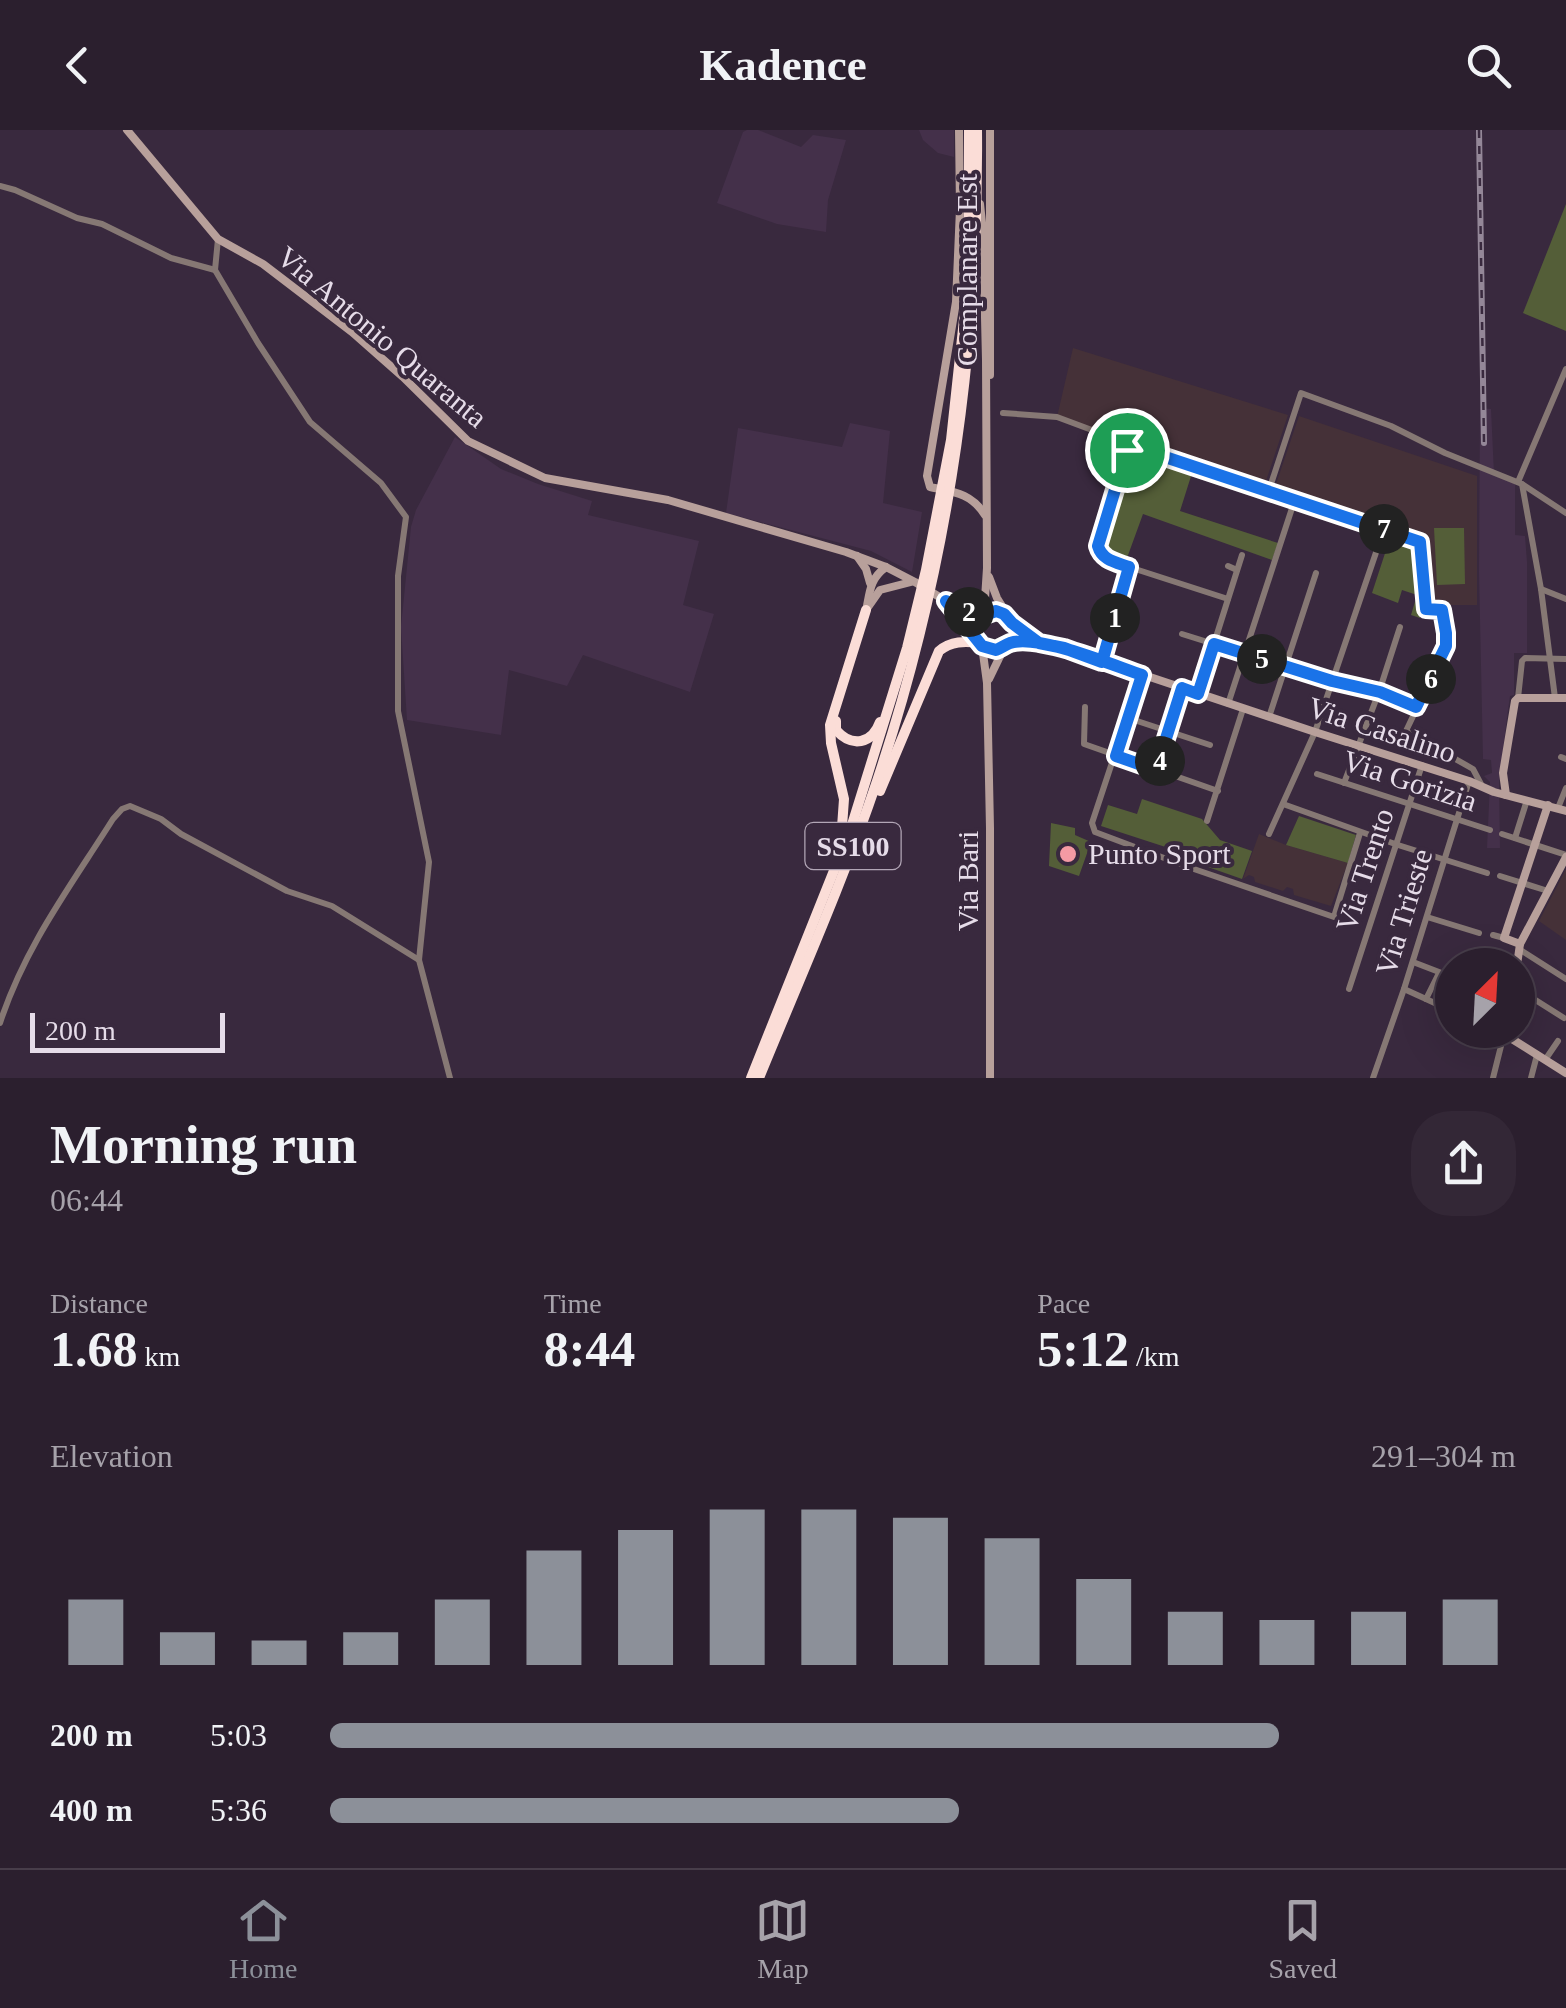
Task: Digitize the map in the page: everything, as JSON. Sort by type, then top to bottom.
[{"type":"highway","name":"SS100","points":[[949,474],[966,301],[968,130]]},
{"type":"highway","name":"SS100","points":[[760,1078],[876,781],[922,606],[944,504],[974,299],[978,130]]},
{"type":"highway","name":"SS100","points":[[752,1078],[839,862],[922,606]]},
{"type":"highway","name":"SS100","points":[[839,862],[844,800],[830,725],[866,610]]},
{"type":"highway","name":"SS100","points":[[824,920],[935,657],[945,646],[979,642]]},
{"type":"highway","name":"SS100","points":[[837,702],[836,730],[842,738],[865,742],[876,731],[900,670]]},
{"type":"main road","name":"Via Antonio Quaranta","points":[[127,130],[218,238],[264,264],[352,332],[468,441],[546,478],[668,500],[857,556],[946,601]]},
{"type":"main road","points":[[959,130],[956,302],[926,476],[930,487],[962,493],[986,515]]},
{"type":"main road","name":"Complanare Est","points":[[986,409],[992,361],[990,130]]},
{"type":"main road","points":[[978,194],[984,232],[986,409],[979,484],[986,515],[987,568],[983,615],[975,629],[979,642]]},
{"type":"main road","points":[[962,493],[979,484]]},
{"type":"main road","points":[[857,556],[866,569],[870,586]]},
{"type":"main road","points":[[866,610],[870,586],[876,574],[886,568]]},
{"type":"main road","points":[[866,610],[880,590],[886,568]]},
{"type":"main road","points":[[987,568],[1014,630],[987,683]]},
{"type":"main road","points":[[880,590],[915,582]]},
{"type":"main road","points":[[946,601],[983,615],[996,611],[1011,621]]},
{"type":"main road","points":[[946,601],[979,642],[996,650],[1007,645]]},
{"type":"main road","name":"Via Casalino","points":[[1011,621],[1039,643]]},
{"type":"main road","name":"Via Bari","points":[[979,642],[987,683],[990,1078]]},
{"type":"main road","name":"Via Casalino","points":[[1007,645],[1039,643],[1064,648],[1483,788],[1557,808]]},
{"type":"main road","points":[[1506,794],[1503,773],[1518,698],[1566,698]]},
{"type":"main road","points":[[1483,788],[1503,773]]},
{"type":"main road","points":[[1557,808],[1534,844],[1504,938],[1520,946],[1566,856]]},
{"type":"main road","points":[[1527,1048],[1560,1073]]},
{"type":"street","points":[[0,186],[77,218],[102,224],[170,258],[215,270]]},
{"type":"street","points":[[218,238],[215,270],[310,422],[382,484],[406,517],[398,576],[398,711],[429,862],[419,960],[450,1078]]},
{"type":"street","points":[[1555,698],[1541,589],[1520,483],[1566,368]]},
{"type":"street","points":[[1268,490],[1301,394],[1390,426],[1520,483],[1566,512]]},
{"type":"street","points":[[1003,413],[1057,417],[1132,446],[1420,542],[1426,609],[1442,610],[1445,649],[1406,731],[1473,769],[1483,788]]},
{"type":"street","points":[[1132,446],[1122,462],[1098,546],[1100,554],[1228,600]]},
{"type":"street","points":[[1228,704],[1295,499]]},
{"type":"street","points":[[1269,834],[1315,732],[1384,529]]},
{"type":"street","points":[[1198,694],[1242,555]]},
{"type":"street","points":[[1228,566],[1237,570]]},
{"type":"street","points":[[1102,662],[1129,567]]},
{"type":"street","points":[[1268,717],[1316,573]]},
{"type":"street","points":[[1541,589],[1566,599]]},
{"type":"street","points":[[1344,783],[1400,628]]},
{"type":"street","points":[[1182,634],[1380,692],[1416,707]]},
{"type":"street","points":[[1518,698],[1525,658],[1566,659]]},
{"type":"street","points":[[1142,675],[1092,823],[1095,832],[1334,917],[1360,832]]},
{"type":"street","points":[[1156,770],[1182,688]]},
{"type":"street","points":[[1085,707],[1084,744],[1218,791]]},
{"type":"street","points":[[1208,821],[1243,708]]},
{"type":"street","points":[[1128,718],[1210,745]]},
{"type":"street","name":"Via Trento","points":[[1349,989],[1422,766]]},
{"type":"street","name":"Via Gorizia","points":[[1318,774],[1490,830]]},
{"type":"street","name":"Via Trieste","points":[[1373,1078],[1470,781]]},
{"type":"street","points":[[1557,808],[1566,788]]},
{"type":"street","points":[[1515,838],[1527,800]]},
{"type":"street","points":[[1283,804],[1487,873]]},
{"type":"street","points":[[0,1023],[36,938],[114,819],[130,806],[287,890],[332,906],[419,960]]},
{"type":"street","points":[[1502,834],[1566,856]]},
{"type":"street","points":[[1500,876],[1548,891]]},
{"type":"street","points":[[1426,917],[1479,933]]},
{"type":"street","points":[[1493,934],[1504,938]]},
{"type":"street","points":[[1520,946],[1566,979]]},
{"type":"street","points":[[1413,962],[1435,970]]},
{"type":"street","points":[[1426,999],[1435,980]]},
{"type":"street","points":[[1404,989],[1435,1003]]},
{"type":"street","points":[[1535,1000],[1564,1018]]},
{"type":"street","points":[[1531,1078],[1541,1057],[1558,1040]]},
{"type":"street","points":[[1493,1078],[1498,1048]]},
{"type":"shaded area","points":[[747,130],[758,130],[801,147],[813,135],[846,140],[828,200],[826,232],[777,224],[717,203]]},
{"type":"shaded area","points":[[919,130],[954,130],[954,157],[938,153],[923,140]]},
{"type":"shaded area","points":[[1073,348],[1288,415],[1265,484],[1057,417]]},
{"type":"shaded area","points":[[1480,408],[1491,409],[1494,474],[1515,484],[1515,535],[1525,536],[1527,562],[1527,653],[1514,653],[1514,695],[1510,696],[1499,782],[1500,848],[1487,848],[1490,782],[1484,776],[1492,773],[1491,760],[1483,759]]},
{"type":"shaded area","points":[[1299,416],[1477,476],[1477,605],[1430,605],[1429,539],[1275,487]]},
{"type":"shaded area","points":[[850,423],[890,431],[883,503],[922,512],[912,572],[871,551],[726,513],[738,428],[842,447]]},
{"type":"shaded area","points":[[455,437],[501,469],[592,501],[588,515],[699,541],[683,605],[714,614],[690,692],[583,655],[567,686],[509,670],[501,735],[407,720],[401,627],[411,527]]},
{"type":"shaded area","points":[[1259,834],[1348,863],[1331,906],[1294,895],[1293,889],[1287,887],[1283,891],[1255,882],[1249,875],[1243,879]]},
{"type":"shaded area","points":[[1566,869],[1566,940],[1539,921]]},
{"type":"green space","points":[[1566,204],[1566,331],[1523,313]]},
{"type":"green space","points":[[1133,455],[1192,473],[1180,511],[1278,543],[1272,560],[1143,514],[1127,558],[1102,549]]},
{"type":"green space","points":[[1434,528],[1464,528],[1465,584],[1437,585]]},
{"type":"green space","points":[[1390,538],[1419,548],[1420,618],[1411,615],[1417,595],[1402,590],[1398,603],[1372,593]]},
{"type":"green space","points":[[1142,799],[1202,819],[1220,840],[1252,851],[1242,879],[1188,860],[1187,854],[1101,826],[1108,805],[1137,814]]},
{"type":"green space","points":[[1299,816],[1356,835],[1348,863],[1286,845]]},
{"type":"green space","name":"Punto Sport","points":[[1051,823],[1075,828],[1075,835],[1091,842],[1079,876],[1049,866]]},
{"type":"railway","points":[[1479,130],[1484,443]]},
{"type":"place","name":"Punto Sport","points":[[1068,854]]},
{"type":"route","points":[[1127,450],[1099,536],[1100,554],[1129,567],[1102,662],[1039,643],[1004,614],[996,611],[982,616],[946,601],[982,646],[996,650],[1009,643],[1039,643],[1142,675],[1116,756],[1156,770],[1182,688],[1198,694],[1214,644],[1380,692],[1416,707],[1445,649],[1447,637],[1442,610],[1426,609],[1420,542],[1132,446],[1127,450]]}]
